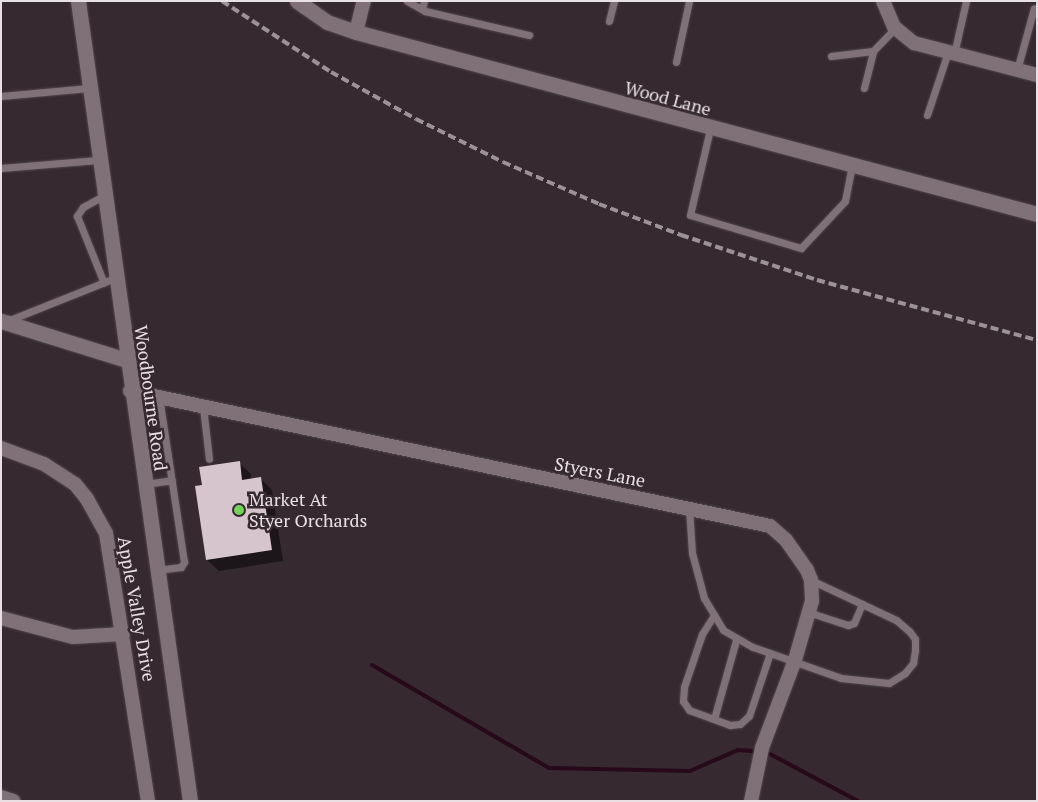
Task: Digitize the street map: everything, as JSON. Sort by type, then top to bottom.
[{"type":"street","name":"Woodbourne Road","points":[[78,1],[103,196],[109,280],[126,360],[190,801]]},
{"type":"street","name":"Wood Lane","points":[[297,1],[327,22],[356,32],[710,129],[1037,214]]},
{"type":"street","points":[[356,32],[364,1]]},
{"type":"street","points":[[883,1],[895,28],[914,43],[1037,75]]},
{"type":"street","points":[[3,321],[126,360]]},
{"type":"street","name":"Styers Lane","points":[[130,391],[770,526],[792,547],[811,580]]},
{"type":"street","name":"Apple Valley Drive","points":[[1,448],[58,472],[87,499],[106,534],[148,801]]},
{"type":"street","points":[[751,801],[762,748],[795,660],[810,613],[811,580]]},
{"type":"street","points":[[1,618],[73,637],[123,634]]},
{"type":"lane","points":[[407,1],[422,9],[528,35]]},
{"type":"lane","points":[[422,9],[424,1]]},
{"type":"lane","points":[[609,21],[614,1]]},
{"type":"lane","points":[[676,62],[689,1]]},
{"type":"lane","points":[[927,115],[951,53],[966,1]]},
{"type":"lane","points":[[1017,70],[1034,8]]},
{"type":"lane","points":[[864,88],[873,51],[895,28]]},
{"type":"lane","points":[[831,56],[873,51]]},
{"type":"lane","points":[[1,96],[89,88]]},
{"type":"lane","points":[[710,129],[690,215],[801,248],[845,200],[852,166]]},
{"type":"lane","points":[[1,168],[98,160]]},
{"type":"lane","points":[[3,321],[109,280],[77,216],[83,207],[103,196]]},
{"type":"lane","points":[[157,570],[181,567],[184,562],[159,398]]},
{"type":"lane","points":[[203,407],[210,459]]},
{"type":"lane","points":[[144,484],[172,480]]},
{"type":"lane","points":[[689,508],[692,553],[704,598],[723,630],[736,640],[841,678],[889,683],[898,679],[913,663],[915,639],[910,632],[896,620],[811,580]]},
{"type":"lane","points":[[810,613],[848,625],[854,623],[862,604]]},
{"type":"lane","points":[[714,615],[702,634],[684,687],[683,701],[689,710],[714,719],[740,724],[749,716],[770,653]]},
{"type":"lane","points":[[714,719],[736,640]]},
{"type":"building","points":[[240,461],[242,480],[261,477],[272,550],[206,560],[195,486],[202,485],[199,467]]},
{"type":"waterway","points":[[372,665],[549,768],[690,771],[738,750],[752,751]]},
{"type":"waterway","points":[[770,754],[858,801]]},
{"type":"railway","points":[[222,1],[331,72],[416,119],[503,162],[599,204],[681,235],[817,280],[1037,340]]},
{"type":"place","name":"Market At Styer Orchards","points":[[239,510]]}]
